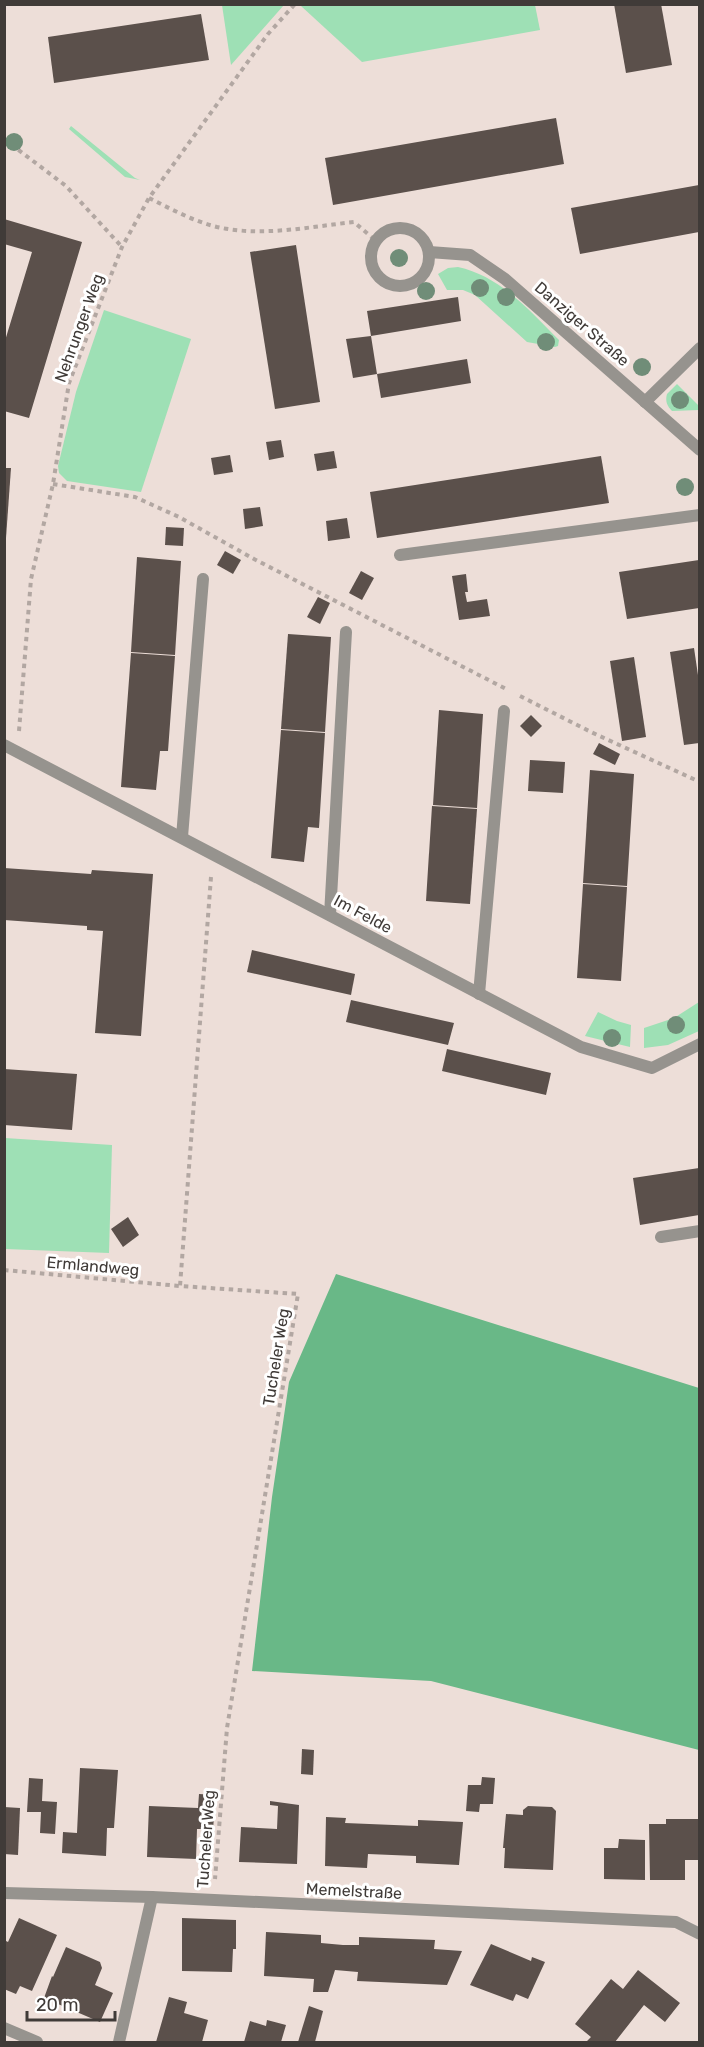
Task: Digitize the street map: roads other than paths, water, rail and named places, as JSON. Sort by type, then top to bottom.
[{"type":"street","points":[[394,228],[406,228],[417,233],[429,252],[429,263],[424,274],[416,282],[405,286],[394,286],[383,281],[375,273],[371,262],[371,251],[375,240],[384,232],[394,228]]},
{"type":"street","name":"Danziger Straße","points":[[429,252],[470,255],[505,279],[699,450]]},
{"type":"street","points":[[645,402],[699,348]]},
{"type":"street","points":[[400,555],[699,515]]},
{"type":"street","points":[[182,837],[203,579]]},
{"type":"street","points":[[330,915],[346,632]]},
{"type":"street","points":[[479,994],[504,711]]},
{"type":"street","name":"Im Felde","points":[[4,745],[18,750],[581,1047],[652,1068],[699,1044]]},
{"type":"street","points":[[661,1237],[699,1231]]},
{"type":"street","name":"Memelstraße","points":[[4,1893],[152,1897],[676,1922],[699,1934]]},
{"type":"street","points":[[119,2043],[152,1897]]},
{"type":"street","points":[[10,2035],[37,2043]]}]
